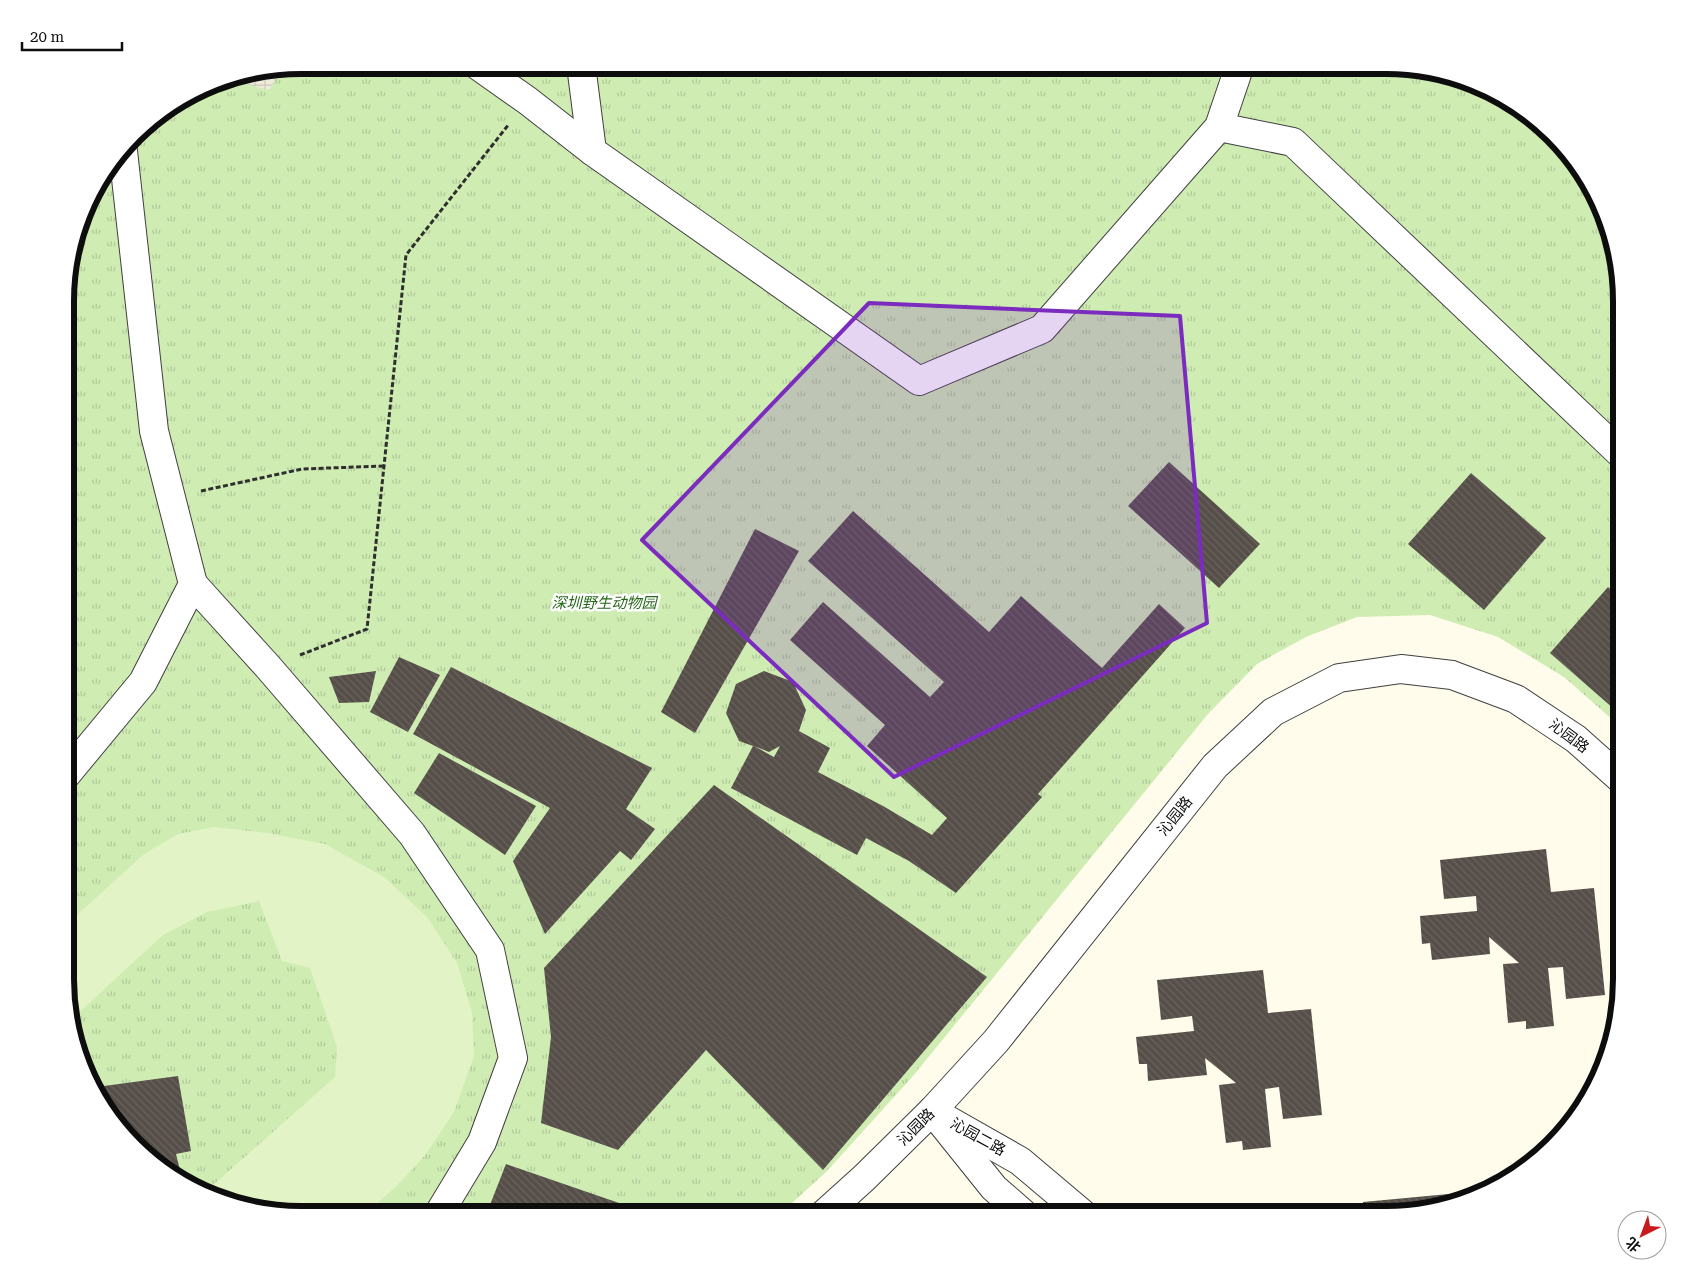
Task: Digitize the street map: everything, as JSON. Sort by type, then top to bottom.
[{"type":"street","points":[[490,74],[592,151],[919,382],[1042,329],[1219,127],[1237,74]]},
{"type":"street","points":[[582,74],[592,151]]},
{"type":"street","points":[[1219,127],[1293,142],[1613,447]]},
{"type":"street","points":[[124,159],[154,431],[193,584],[269,668],[412,834],[490,950],[513,1058],[482,1142],[443,1206]]},
{"type":"street","points":[[74,765],[143,682],[193,584]]},
{"type":"street","name":"沁园路","points":[[833,1206],[932,1111],[996,1041],[1215,766],[1273,712],[1339,678],[1401,669],[1452,675],[1516,699],[1576,739],[1613,772]]},
{"type":"street","name":"沁园二路","points":[[932,1111],[994,1188],[1015,1206]]},
{"type":"street","name":"沁园二路","points":[[932,1111],[1020,1161],[1073,1206]]},
{"type":"path","points":[[269,668],[367,628],[406,255],[528,101]]},
{"type":"path","points":[[171,498],[302,469],[384,466]]},
{"type":"highlighted area","points":[[869,303],[1180,316],[1207,623],[894,777],[642,540]]},
{"type":"green space","name":"深圳野生动物园","points":[[285,74],[1402,74],[1431,78],[1460,86],[1487,97],[1513,112],[1547,140],[1575,174],[1596,214],[1609,256],[1613,285],[1613,720],[1564,677],[1498,637],[1430,615],[1357,617],[1306,637],[1257,664],[1208,714],[913,1076],[827,1171],[789,1206],[285,1206],[242,1199],[214,1189],[187,1176],[162,1159],[140,1140],[112,1106],[97,1080],[86,1053],[78,1024],[74,995],[74,285],[78,256],[86,227],[97,200],[112,174],[140,140],[162,121],[187,104],[214,91],[242,81]]},
{"type":"green space","points":[[214,827],[267,833],[325,844],[384,877],[428,918],[457,963],[472,1012],[474,1056],[454,1112],[426,1154],[398,1185],[374,1206],[285,1206],[242,1199],[210,1187],[335,1077],[337,1047],[310,968],[282,961],[259,901],[207,912],[163,935],[77,1015],[74,995],[74,918],[144,854],[178,834]]},
{"type":"shaded area","points":[[279,75],[269,90],[239,82]]},
{"type":"building","points":[[1169,462],[1260,544],[1219,588],[1128,506]]},
{"type":"building","points":[[1471,473],[1546,538],[1484,610],[1408,544]]},
{"type":"building","points":[[853,511],[989,632],[1021,596],[1102,668],[1159,604],[1185,628],[1038,794],[1042,797],[956,893],[909,861],[866,838],[857,855],[731,788],[753,746],[739,741],[726,713],[736,684],[764,671],[793,682],[806,710],[799,731],[830,748],[818,772],[883,806],[932,835],[947,818],[867,746],[885,725],[790,640],[823,602],[930,697],[944,682],[808,561]],"holes":[[[754,746],[769,752],[780,746],[774,757]]]},
{"type":"building","points":[[755,529],[799,551],[695,733],[661,712]]},
{"type":"building","points":[[1608,587],[1613,591],[1613,708],[1550,653]]},
{"type":"building","points":[[399,657],[440,675],[408,732],[370,712]]},
{"type":"building","points":[[451,667],[652,768],[626,809],[655,829],[631,860],[620,851],[545,934],[513,861],[550,808],[413,734]]},
{"type":"building","points":[[376,671],[369,702],[339,703],[329,677]]},
{"type":"building","points":[[439,753],[536,806],[505,855],[414,793]]},
{"type":"building","points":[[714,785],[987,977],[823,1170],[706,1050],[618,1150],[541,1123],[551,1037],[544,968]]},
{"type":"building","points":[[1546,849],[1551,892],[1594,888],[1605,995],[1566,999],[1563,967],[1548,968],[1554,1026],[1526,1029],[1526,1021],[1508,1023],[1503,964],[1519,963],[1489,937],[1490,954],[1432,960],[1430,943],[1422,944],[1420,916],[1477,911],[1476,896],[1444,899],[1440,860]]},
{"type":"building","points":[[1263,970],[1268,1013],[1311,1009],[1322,1115],[1283,1119],[1279,1087],[1265,1089],[1271,1147],[1243,1150],[1242,1141],[1226,1143],[1219,1085],[1236,1083],[1205,1058],[1207,1075],[1148,1081],[1147,1064],[1139,1064],[1136,1037],[1194,1031],[1192,1016],[1161,1020],[1157,980]]},
{"type":"building","points":[[178,1076],[191,1151],[176,1154],[180,1172],[151,1150],[130,1129],[109,1102],[104,1086]]},
{"type":"building","points":[[506,1164],[628,1206],[490,1206]]},
{"type":"building","points":[[1464,1193],[1445,1199],[1402,1206],[1363,1206],[1363,1202]]}]
